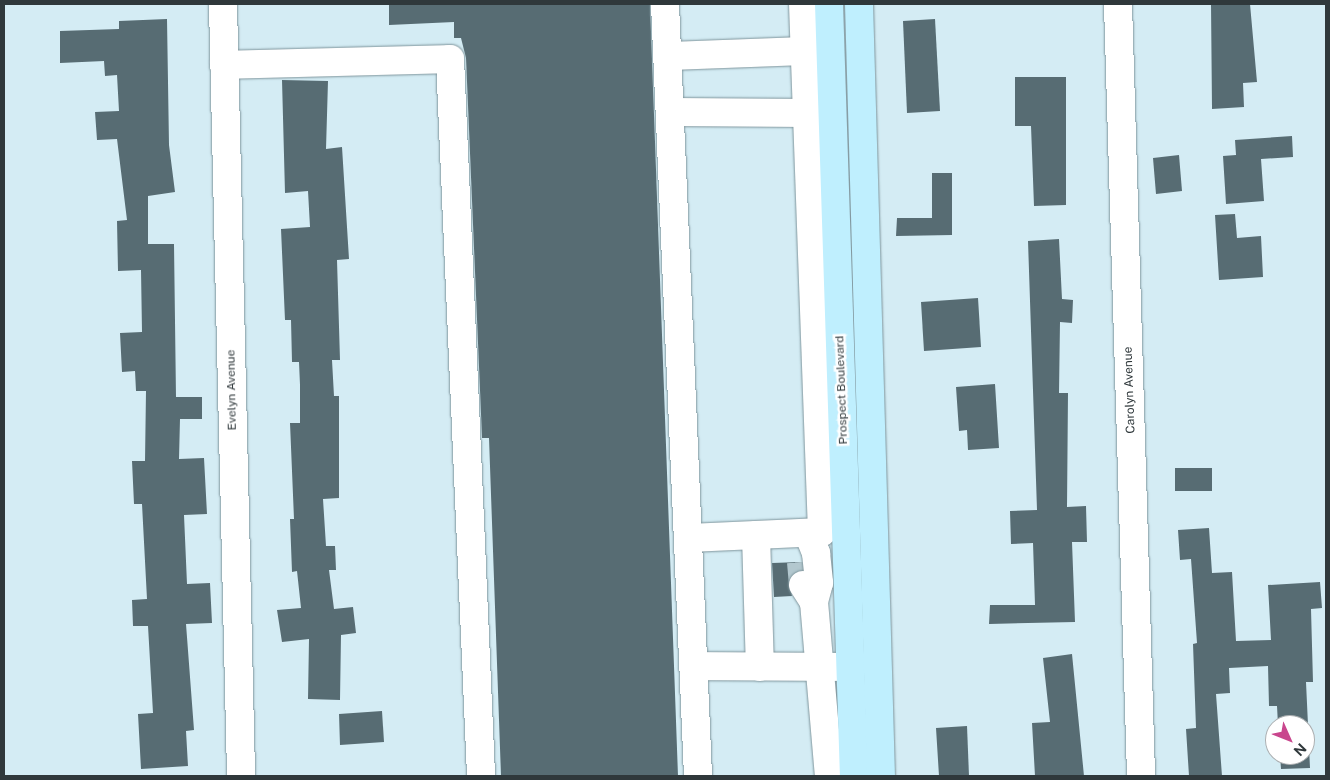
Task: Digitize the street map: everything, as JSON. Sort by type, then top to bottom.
[{"type":"main road","name":"Prospect Boulevard","points":[[829,4],[824,232],[832,471],[815,555],[850,668],[854,776]]},
{"type":"main road","points":[[859,4],[881,776]]},
{"type":"street","name":"Evelyn Avenue","points":[[222,4],[241,776]]},
{"type":"street","points":[[665,4],[673,112],[698,776]]},
{"type":"street","points":[[803,4],[808,113],[824,232]]},
{"type":"street","name":"Carolyn Avenue","points":[[1118,4],[1141,776]]},
{"type":"street","points":[[670,56],[804,51]]},
{"type":"street","points":[[224,65],[450,58],[481,776]]},
{"type":"street","points":[[673,112],[808,113]]},
{"type":"street","points":[[689,538],[756,535],[815,555],[819,667],[829,776]]},
{"type":"street","points":[[756,535],[760,667]]},
{"type":"street","points":[[694,666],[850,668]]},
{"type":"building","points":[[389,4],[650,4],[678,776],[501,776],[489,438],[482,438],[466,58],[461,38],[454,38],[454,22],[389,25]]},
{"type":"building","points":[[1211,4],[1250,4],[1257,82],[1243,83],[1244,107],[1212,109]]},
{"type":"building","points":[[167,19],[169,145],[175,192],[148,196],[148,244],[174,244],[176,397],[202,397],[202,419],[180,419],[179,459],[204,458],[207,514],[184,515],[187,584],[210,583],[212,623],[186,624],[194,730],[186,731],[188,766],[141,769],[138,714],[153,713],[148,626],[133,626],[132,600],[147,599],[142,504],[134,504],[132,461],[145,461],[146,391],[136,391],[135,371],[122,372],[120,333],[142,332],[141,270],[118,271],[117,221],[127,220],[117,139],[97,140],[95,112],[119,111],[117,75],[105,76],[104,61],[60,63],[60,31],[119,29],[119,21]]},
{"type":"building","points":[[935,19],[940,111],[907,113],[903,21]]},
{"type":"building","points":[[1015,77],[1066,77],[1066,205],[1034,206],[1031,126],[1015,126]]},
{"type":"building","points":[[282,80],[328,81],[326,149],[342,147],[349,259],[337,260],[340,360],[332,360],[334,396],[339,396],[339,498],[323,499],[326,546],[335,546],[336,570],[329,570],[334,609],[353,607],[356,633],[341,635],[340,700],[308,699],[309,639],[282,642],[277,610],[301,608],[297,571],[292,572],[290,519],[294,519],[290,423],[300,423],[299,362],[292,362],[291,320],[285,320],[281,229],[310,227],[308,191],[285,193]]},
{"type":"building","points":[[1292,136],[1293,157],[1261,159],[1264,201],[1226,204],[1223,156],[1236,155],[1235,140]]},
{"type":"building","points":[[1179,155],[1182,191],[1156,194],[1153,158]]},
{"type":"building","points":[[932,173],[952,173],[952,235],[896,236],[897,218],[932,218]]},
{"type":"building","points":[[1235,214],[1237,238],[1261,236],[1263,277],[1219,280],[1215,215]]},
{"type":"building","points":[[1059,239],[1062,299],[1073,300],[1072,323],[1060,322],[1059,393],[1068,393],[1067,507],[1086,506],[1087,542],[1072,542],[1075,622],[989,624],[990,605],[1035,605],[1033,543],[1011,544],[1010,511],[1037,510],[1028,241]]},
{"type":"building","points":[[978,298],[981,347],[924,351],[921,302]]},
{"type":"building","points":[[995,384],[999,448],[968,450],[967,430],[959,431],[956,387]]},
{"type":"building","points":[[1175,468],[1212,468],[1212,491],[1175,491]]},
{"type":"building","points":[[1209,528],[1212,573],[1232,572],[1236,641],[1271,640],[1268,585],[1320,582],[1322,608],[1311,609],[1313,682],[1306,682],[1308,715],[1277,715],[1277,706],[1269,706],[1268,666],[1229,668],[1230,693],[1216,694],[1222,776],[1189,776],[1186,729],[1196,728],[1193,644],[1197,643],[1191,559],[1180,560],[1178,530]]},
{"type":"building","points":[[801,562],[802,569],[789,578],[792,596],[774,597],[772,563]]},
{"type":"building","points":[[1072,654],[1084,776],[1035,776],[1032,723],[1050,722],[1043,658]]},
{"type":"building","points":[[382,711],[384,742],[340,745],[339,714]]},
{"type":"building","points":[[967,726],[969,776],[939,776],[936,728]]},
{"type":"building","points":[[1281,765],[1310,765],[1310,768],[1281,769]]},
{"type":"tunnel","points":[[801,562],[803,585]]}]
